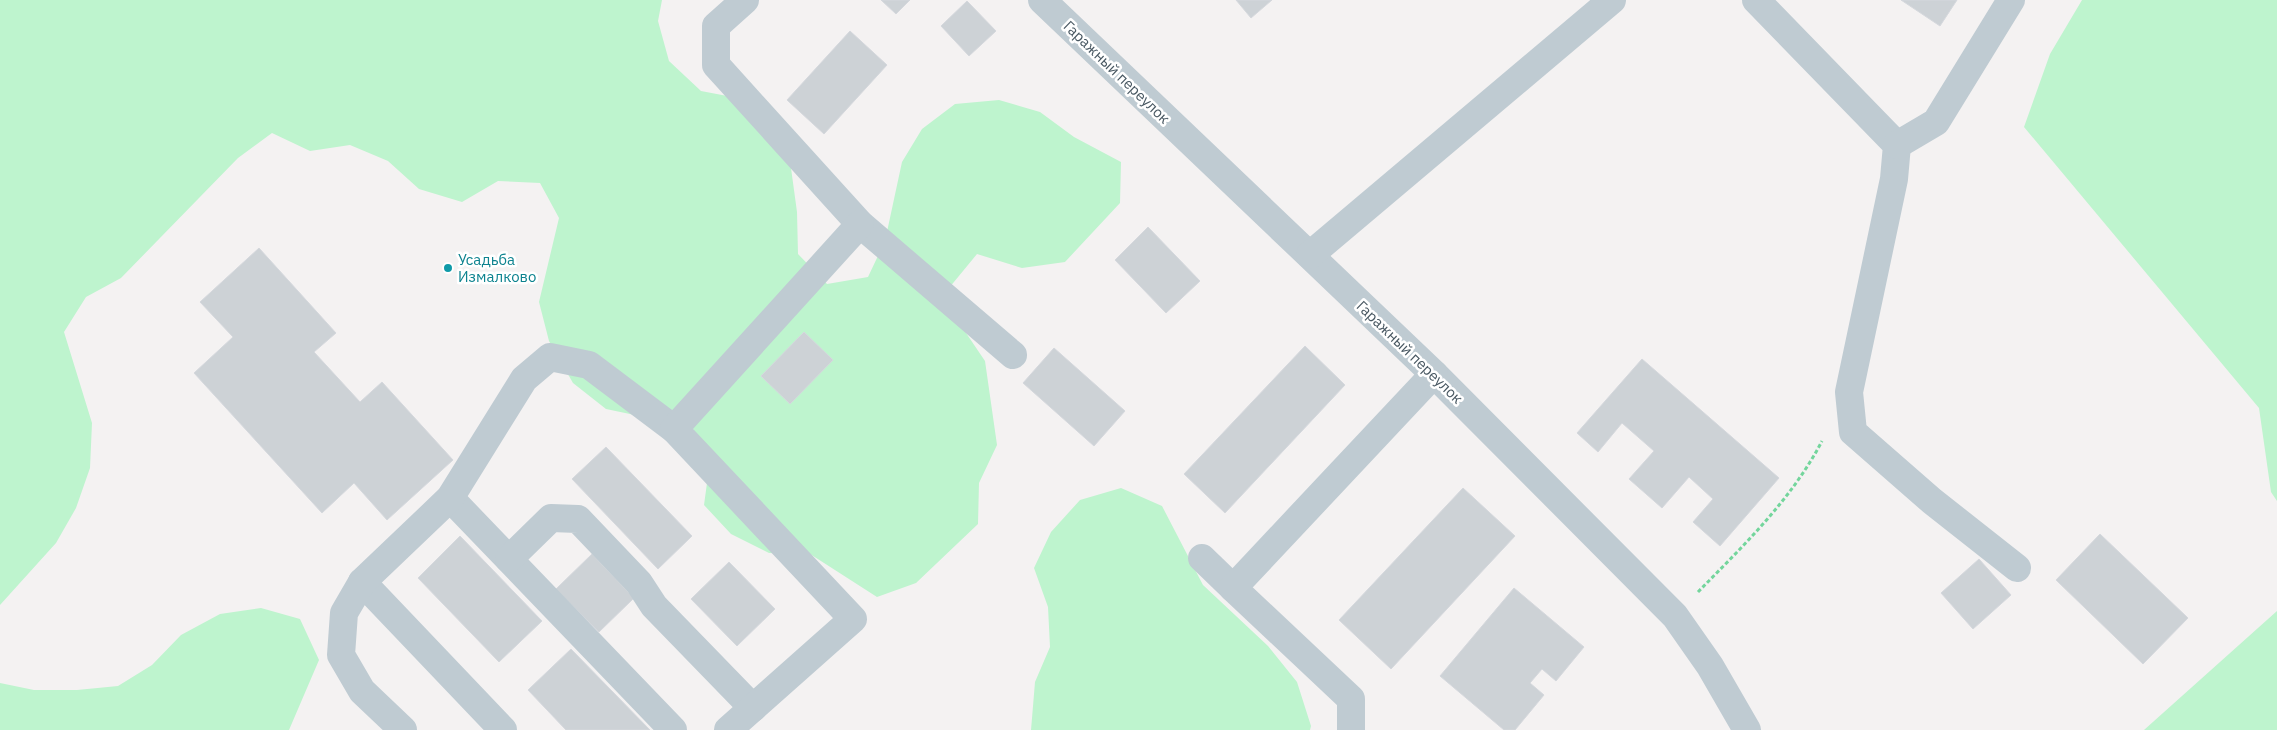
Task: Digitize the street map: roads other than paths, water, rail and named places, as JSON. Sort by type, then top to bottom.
[{"type":"street","points":[[745,0],[716,26],[716,65],[860,224],[1013,355]]},
{"type":"street","name":"Гаражный переулок","points":[[1042,0],[1434,374],[1675,616],[1710,666],[1746,730]]},
{"type":"street","points":[[1310,255],[1612,0]]},
{"type":"street","points":[[1756,0],[1897,145],[1894,179],[1849,392],[1852,432],[1932,501],[2017,568]]},
{"type":"street","points":[[1897,145],[1936,122],[2011,0]]},
{"type":"street","points":[[674,429],[860,224]]},
{"type":"street","points":[[403,730],[362,691],[341,655],[344,613],[362,582],[450,498],[524,379],[550,357],[589,365],[674,429],[853,619],[728,730]]},
{"type":"street","points":[[1233,588],[1434,374]]},
{"type":"street","points":[[450,498],[673,730]]},
{"type":"street","points":[[509,559],[551,518],[578,519],[639,583],[654,606],[753,708]]},
{"type":"street","points":[[1202,558],[1350,699],[1351,730]]},
{"type":"street","points":[[362,582],[503,730]]},
{"type":"place","name":"Усадьба Измалково","points":[[448,268]]}]
